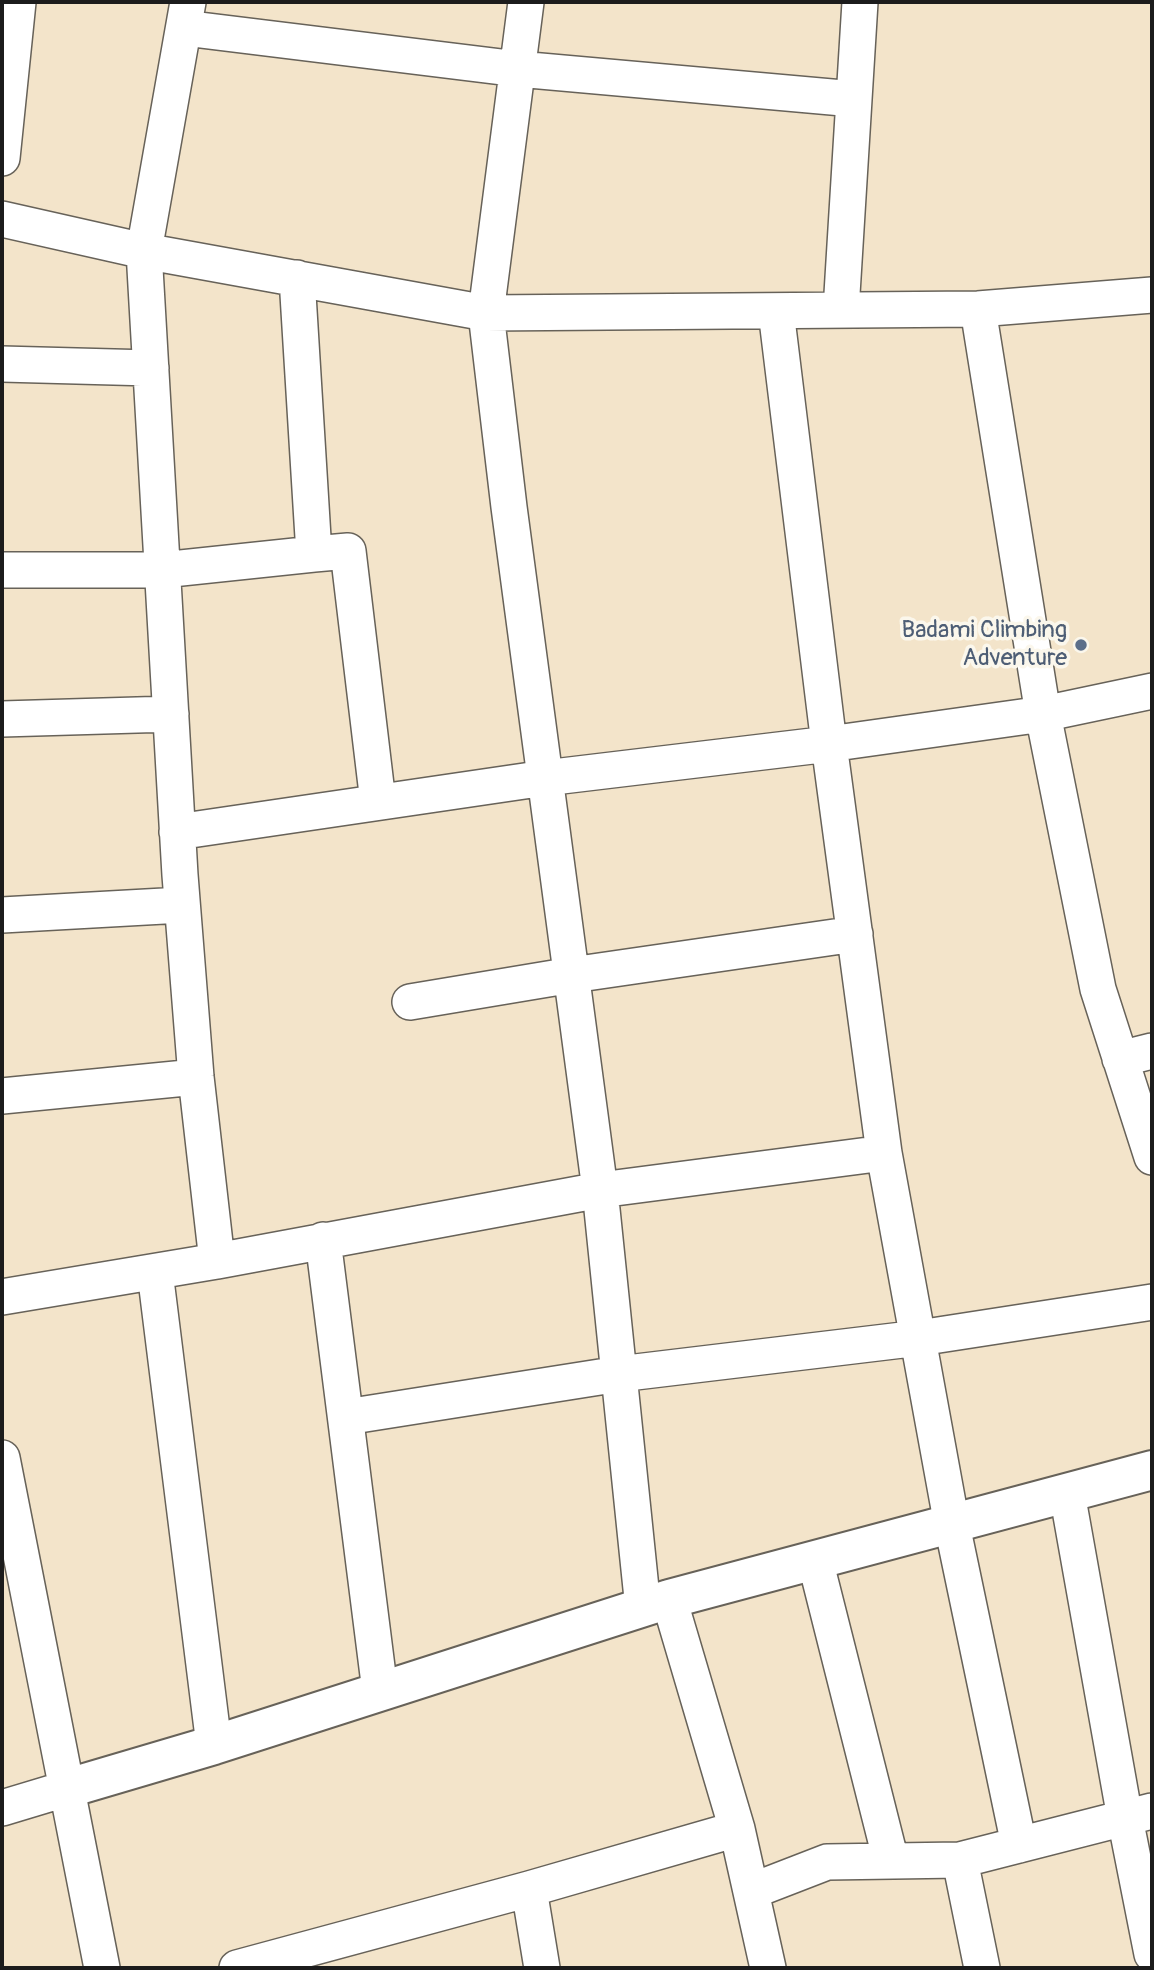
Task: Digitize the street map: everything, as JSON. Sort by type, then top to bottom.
[{"type":"street","points":[[2,158],[18,2]]},
{"type":"street","points":[[526,2],[486,313],[600,1189],[619,1374],[656,1603],[737,1829],[768,1968]]},
{"type":"street","points":[[841,310],[860,2]]},
{"type":"street","points":[[217,1261],[196,1077],[182,905],[144,251],[186,15],[517,69],[854,99]]},
{"type":"street","points":[[2,219],[144,251],[486,313],[978,309],[1152,295]]},
{"type":"street","points":[[297,278],[314,554]]},
{"type":"street","points":[[978,309],[1043,714],[1098,989],[1136,1055],[1152,1157]]},
{"type":"street","points":[[776,311],[829,744],[884,1153],[952,1525],[1019,1845]]},
{"type":"street","points":[[2,364],[151,368]]},
{"type":"street","points":[[2,570],[162,570],[348,551],[378,802]]},
{"type":"street","points":[[177,832],[545,778],[829,744],[1043,714],[1152,691]]},
{"type":"street","points":[[2,719],[171,715]]},
{"type":"street","points":[[2,915],[182,905]]},
{"type":"street","points":[[410,1002],[572,975],[855,934]]},
{"type":"street","points":[[2,1096],[196,1077]]},
{"type":"street","points":[[2,1297],[217,1261],[600,1189],[884,1153]]},
{"type":"street","points":[[323,1240],[380,1690]]},
{"type":"street","points":[[155,1272],[214,1745]]},
{"type":"street","points":[[346,1417],[619,1374],[919,1339],[1152,1302]]},
{"type":"street","points":[[2,1458],[102,1968]]},
{"type":"street","points":[[2,1808],[214,1745],[656,1603],[1152,1470]]},
{"type":"street","points":[[1067,1493],[1138,1814],[1152,1954]]},
{"type":"street","points":[[815,1560],[891,1861]]},
{"type":"street","points":[[752,1891],[827,1862],[960,1860],[1138,1814]]},
{"type":"street","points":[[237,1968],[530,1889],[737,1829]]},
{"type":"street","points":[[960,1860],[982,1968]]},
{"type":"street","points":[[530,1889],[542,1968]]},
{"type":"place","name":"Badami Climbing Adventure","points":[[1081,645]]}]
